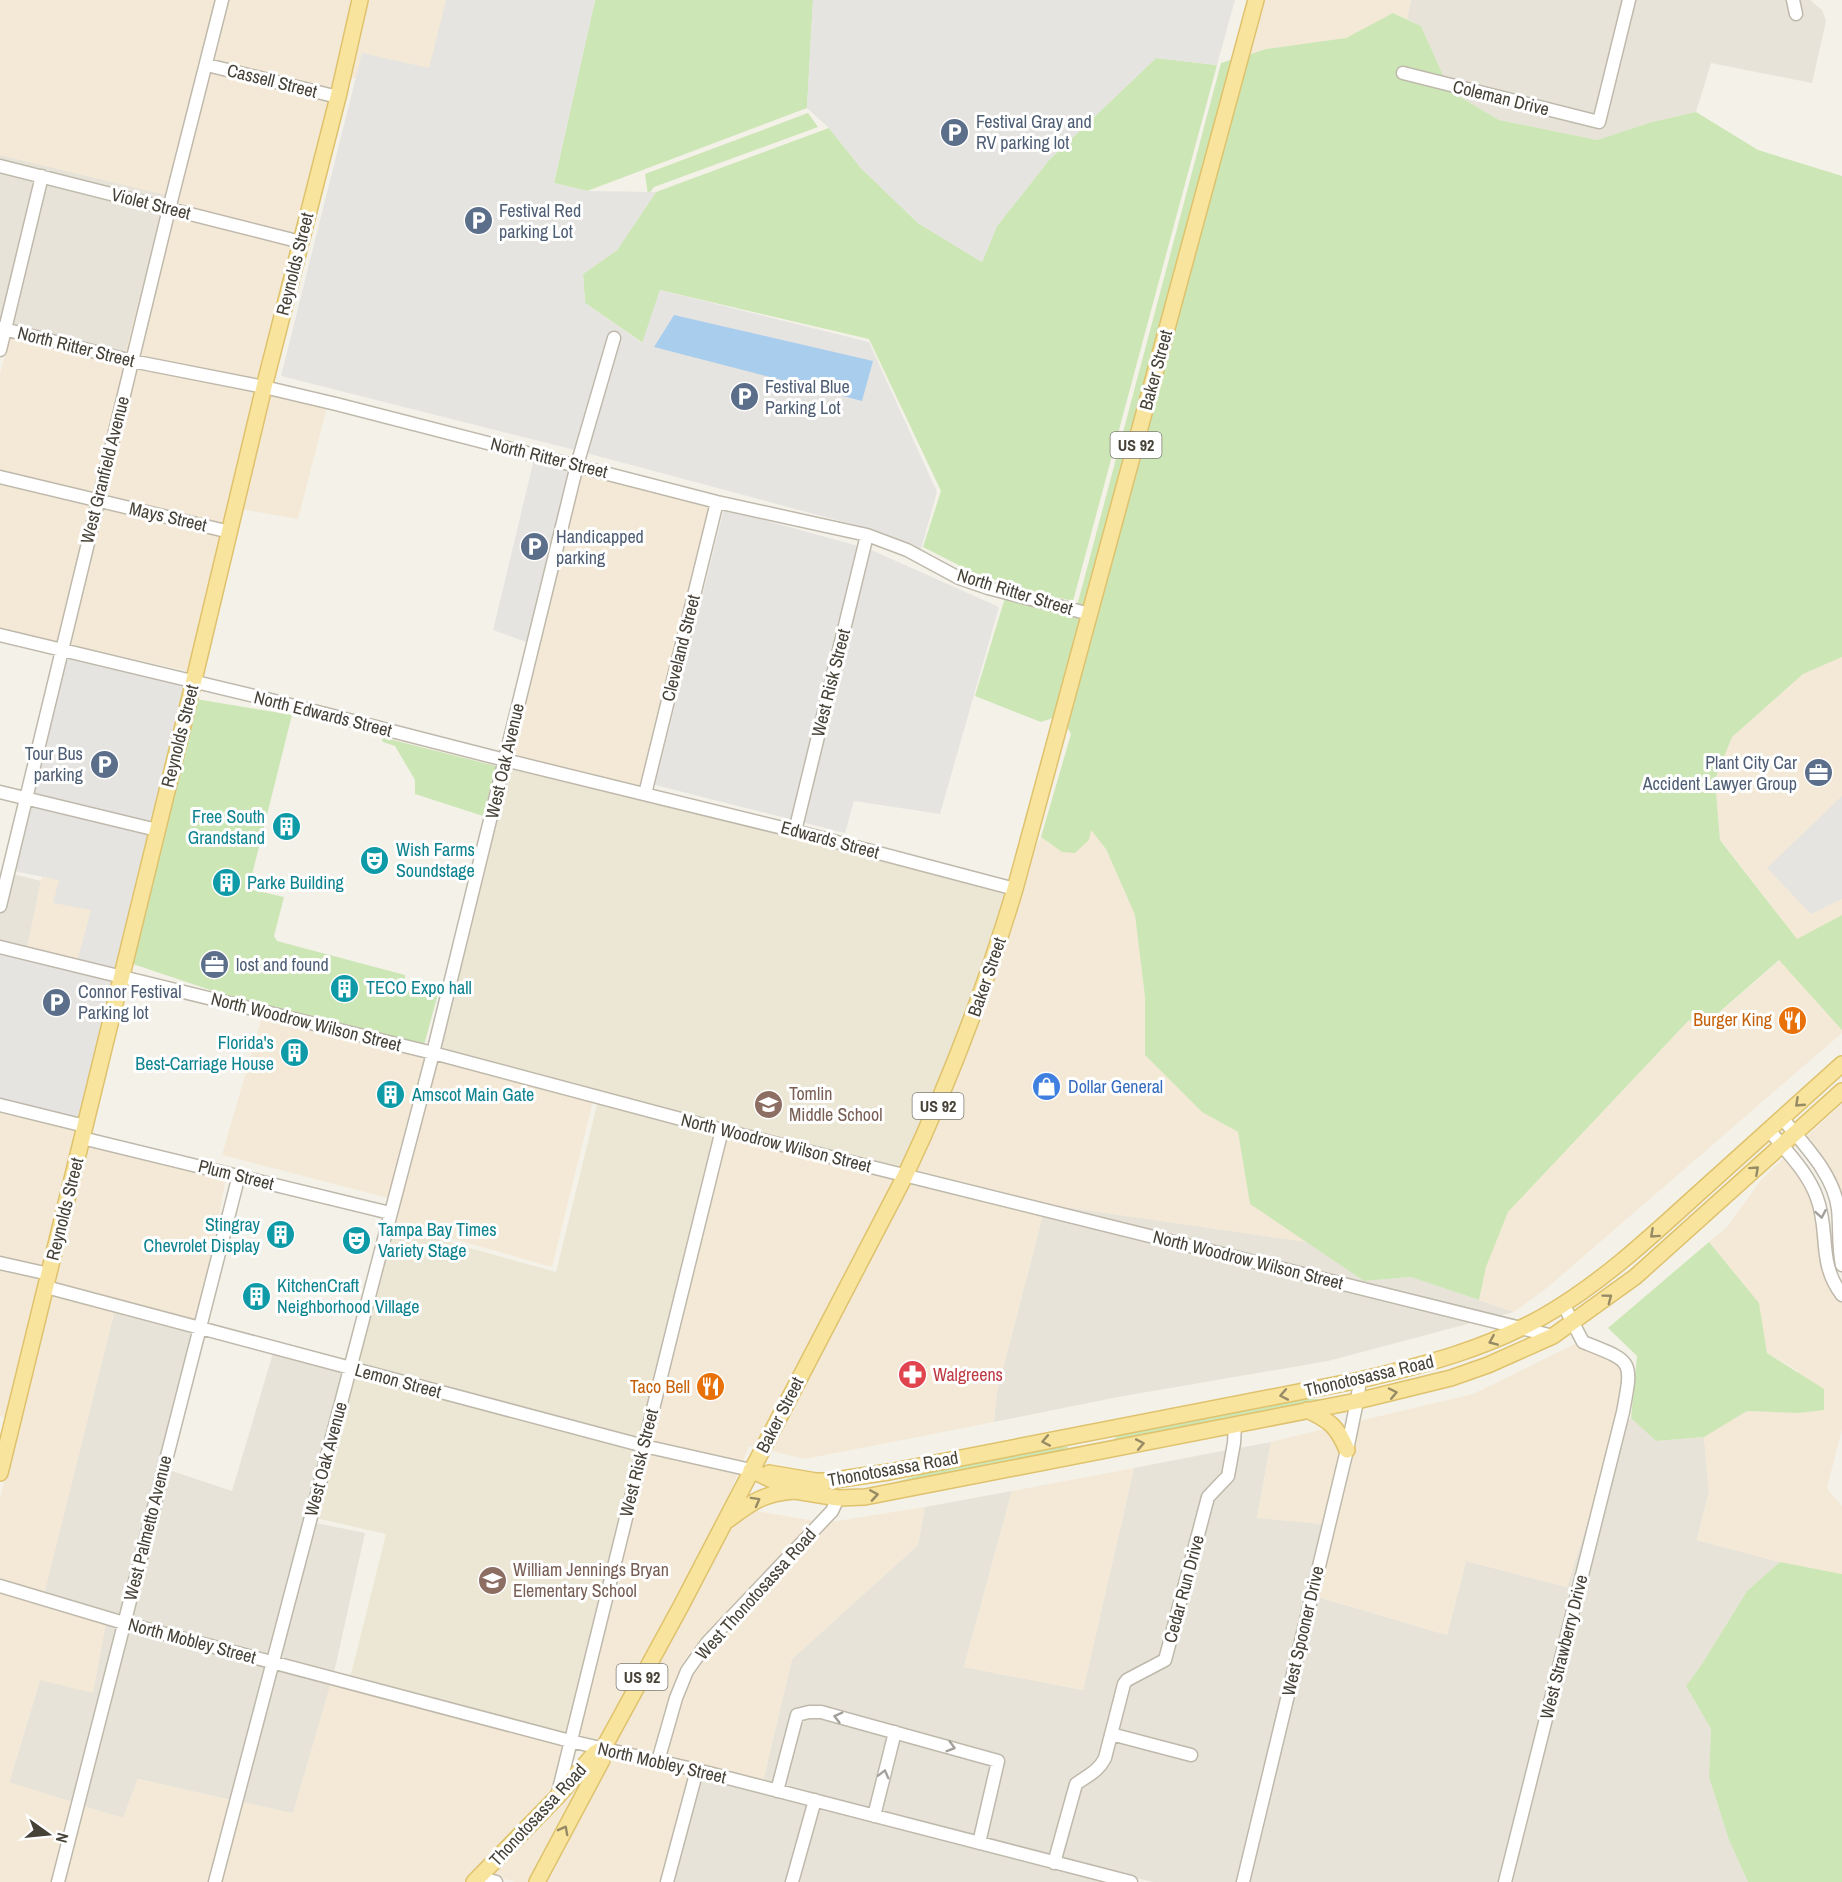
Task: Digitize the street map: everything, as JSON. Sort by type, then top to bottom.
[{"type":"main road","name":"Reynolds Street","points":[[0,1473],[6,1423],[48,1281],[360,0]]},
{"type":"main road","name":"Baker Street","points":[[537,1882],[602,1760],[603,1749],[905,1176],[936,1111],[967,1035],[992,966],[1015,889],[1256,0]]},
{"type":"main road","name":"Thonotosassa Road","points":[[751,1470],[816,1481],[843,1480],[1360,1380],[1457,1355],[1520,1328],[1563,1304],[1608,1273],[1842,1064]]},
{"type":"main road","name":"Thonotosassa Road","points":[[751,1470],[795,1491],[837,1498],[865,1497],[1357,1401],[1451,1378],[1488,1365],[1553,1336],[1635,1277],[1842,1091]]},
{"type":"main road","points":[[1307,1410],[1333,1425],[1339,1432],[1347,1450]]},
{"type":"main road","points":[[816,1481],[837,1498],[872,1475]]},
{"type":"main road","points":[[723,1524],[755,1500],[777,1492],[795,1491]]},
{"type":"main road","name":"Thonotosassa Road","points":[[476,1880],[557,1797],[595,1753],[603,1749]]},
{"type":"street","name":"West Granfield Avenue","points":[[0,906],[222,0]]},
{"type":"street","name":"Coleman Drive","points":[[1403,73],[1599,122],[1629,0]]},
{"type":"street","points":[[1793,0],[1796,14]]},
{"type":"street","name":"Cassell Street","points":[[207,65],[338,97]]},
{"type":"street","name":"Violet Street","points":[[0,166],[301,242]]},
{"type":"street","points":[[0,350],[3,329],[42,176]]},
{"type":"street","name":"North Ritter Street","points":[[3,329],[132,361],[264,387],[717,502],[867,535],[907,550],[959,578],[1090,614]]},
{"type":"street","name":"West Oak Avenue","points":[[215,1882],[433,1053],[577,465],[614,338]]},
{"type":"street","name":"Mays Street","points":[[0,477],[230,532]]},
{"type":"street","name":"Cleveland Street","points":[[645,794],[717,502]]},
{"type":"street","name":"West Risk Street","points":[[795,831],[867,535]]},
{"type":"street","name":"North Edwards Street","points":[[0,635],[645,794]]},
{"type":"street","points":[[0,792],[157,830]]},
{"type":"street","name":"Edwards Street","points":[[645,794],[1015,889]]},
{"type":"street","name":"North Woodrow Wilson Street","points":[[0,947],[433,1053],[722,1130],[1553,1336]]},
{"type":"street","name":"Plum Street","points":[[0,1105],[84,1132],[239,1175],[390,1213]]},
{"type":"street","points":[[1782,1118],[1824,1172],[1834,1191],[1838,1207],[1842,1265]]},
{"type":"street","name":"West Risk Street","points":[[557,1797],[722,1130]]},
{"type":"street","points":[[1769,1130],[1809,1181],[1817,1198],[1822,1218],[1824,1252],[1830,1276],[1842,1295]]},
{"type":"street","name":"West Palmetto Avenue","points":[[58,1882],[239,1175]]},
{"type":"street","points":[[1824,1252],[1840,1250]]},
{"type":"street","name":"Lemon Street","points":[[0,1263],[48,1281],[198,1328],[644,1446],[751,1470]]},
{"type":"street","points":[[1563,1304],[1573,1322]]},
{"type":"street","name":"West Strawberry Drive","points":[[1505,1882],[1623,1412],[1630,1373],[1627,1366],[1612,1354],[1583,1342],[1573,1322]]},
{"type":"street","name":"West Spooner Drive","points":[[1244,1882],[1347,1450],[1360,1380]]},
{"type":"street","name":"Cedar Run Drive","points":[[1054,1863],[1076,1784],[1101,1767],[1122,1688],[1127,1680],[1165,1660],[1208,1497],[1228,1476],[1235,1425]]},
{"type":"street","name":"West Thonotosassa Road","points":[[658,1761],[676,1698],[687,1671],[707,1643],[832,1511],[837,1498]]},
{"type":"street","name":"North Mobley Street","points":[[0,1586],[124,1623],[570,1741],[697,1770],[1131,1882]]},
{"type":"street","points":[[777,1791],[797,1715],[821,1712],[998,1761],[979,1843]]},
{"type":"street","points":[[874,1815],[895,1732]]},
{"type":"street","points":[[1111,1734],[1191,1755]]},
{"type":"street","points":[[667,1882],[697,1770]]},
{"type":"street","points":[[792,1882],[815,1800]]},
{"type":"street","points":[[476,1880],[496,1882]]},
{"type":"shaded area","points":[[0,0],[354,0],[297,236],[165,202],[166,195],[0,155]]},
{"type":"shaded area","points":[[366,0],[453,0],[429,92],[348,77]]},
{"type":"shaded area","name":"Festival Red parking Lot","points":[[446,0],[595,0],[554,183],[587,191],[656,192],[617,250],[583,274],[585,303],[642,343],[660,290],[869,342],[937,492],[921,549],[870,529],[579,451],[281,376],[362,53],[429,68]]},
{"type":"shaded area","name":"Festival Gray and RV parking lot","points":[[813,0],[1235,0],[1217,65],[1156,58],[1049,160],[997,226],[982,262],[918,223],[861,168],[829,128],[807,108]]},
{"type":"shaded area","points":[[1262,0],[1411,0],[1407,19],[1393,13],[1346,38],[1266,49],[1248,55]]},
{"type":"shaded area","points":[[1411,0],[1810,0],[1822,10],[1826,21],[1812,83],[1711,63],[1696,112],[1652,122],[1597,140],[1499,120],[1450,91],[1421,26],[1407,19]]},
{"type":"shaded area","points":[[0,155],[167,195],[165,202],[0,160]]},
{"type":"shaded area","points":[[0,171],[35,180],[1,323],[0,323]]},
{"type":"shaded area","points":[[46,183],[162,212],[126,353],[12,326]]},
{"type":"shaded area","points":[[162,212],[294,246],[259,381],[125,353]]},
{"type":"shaded area","points":[[10,336],[256,391],[225,525],[0,472],[0,374]]},
{"type":"shaded area","points":[[268,393],[327,407],[298,519],[241,509]]},
{"type":"shaded area","name":"Handicapped parking","points":[[535,455],[577,465],[532,644],[493,630]]},
{"type":"shaded area","points":[[581,471],[710,505],[640,787],[512,756]]},
{"type":"shaded area","points":[[0,482],[222,535],[187,671],[0,629]]},
{"type":"shaded area","points":[[724,509],[869,549],[999,607],[940,814],[854,801],[845,833],[655,785]]},
{"type":"shaded area","points":[[62,650],[194,681],[85,1126],[0,1105],[0,947],[76,966],[91,910],[53,903],[59,880],[9,870]]},
{"type":"shaded area","points":[[1842,657],[1842,915],[1797,939],[1720,839],[1715,779],[1732,737],[1803,674]]},
{"type":"shaded area","name":"Tomlin Middle School","points":[[505,760],[1015,889],[905,1176],[722,1130],[570,1741],[349,1682],[386,1534],[311,1517],[387,1225],[556,1272],[599,1097],[433,1053]]},
{"type":"shaded area","points":[[1842,796],[1842,899],[1811,914],[1767,868]]},
{"type":"shaded area","points":[[59,812],[116,970],[27,949],[41,881]]},
{"type":"shaded area","points":[[1091,829],[1106,849],[1135,915],[1145,997],[1145,1055],[1202,1112],[1238,1132],[1250,1204],[1307,1242],[1051,1205],[914,1172],[942,1113],[973,1037],[998,967],[1030,857],[1041,837],[1062,852]]},
{"type":"shaded area","points":[[0,871],[41,881],[27,949],[0,942]]},
{"type":"shaded area","points":[[1780,960],[1842,1030],[1842,1033],[1548,1287],[1514,1312],[1479,1300],[1486,1267],[1508,1212],[1689,1020],[1700,1030]]},
{"type":"shaded area","points":[[262,1017],[426,1056],[388,1198],[222,1155]]},
{"type":"shaded area","points":[[437,1059],[593,1101],[552,1267],[394,1222]]},
{"type":"shaded area","points":[[1842,1104],[1842,1200],[1828,1169],[1805,1138]]},
{"type":"shaded area","points":[[0,1111],[78,1129],[45,1268],[0,1257]]},
{"type":"shaded area","points":[[727,1136],[897,1179],[756,1447],[749,1446],[742,1463],[651,1442]]},
{"type":"shaded area","points":[[87,1142],[226,1178],[201,1310],[197,1310],[194,1322],[53,1283]]},
{"type":"shaded area","points":[[1784,1158],[1812,1199],[1821,1267],[1829,1287],[1842,1302],[1842,1430],[1827,1487],[1842,1506],[1842,1574],[1780,1562],[1697,1540],[1709,1492],[1704,1437],[1747,1411],[1798,1413],[1798,1371],[1767,1353],[1759,1303],[1709,1242],[1728,1226],[1761,1180]]},
{"type":"shaded area","points":[[909,1182],[1043,1214],[997,1392],[994,1422],[805,1459],[768,1450]]},
{"type":"shaded area","points":[[1051,1205],[1307,1242],[1364,1281],[1411,1277],[1514,1312],[1496,1317]]},
{"type":"shaded area","points":[[1043,1214],[1475,1322],[1328,1361],[1118,1397],[994,1422],[997,1392]]},
{"type":"shaded area","points":[[0,1268],[42,1278],[7,1418],[0,1416]]},
{"type":"shaded area","points":[[51,1294],[191,1332],[114,1313],[44,1594],[0,1581],[0,1498]]},
{"type":"shaded area","points":[[114,1313],[191,1333],[119,1616],[44,1594]]},
{"type":"shaded area","points":[[1577,1343],[1618,1364],[1624,1374],[1618,1411],[1598,1489],[1567,1587],[1466,1561],[1447,1635],[1318,1597],[1352,1454],[1355,1453],[1353,1449],[1359,1421],[1473,1394]]},
{"type":"shaded area","points":[[273,1353],[343,1372],[269,1655],[131,1620],[169,1470],[232,1491]]},
{"type":"shaded area","points":[[1631,1418],[1656,1441],[1704,1437],[1709,1492],[1697,1540],[1780,1562],[1747,1591],[1686,1686],[1711,1729],[1709,1777],[1729,1840],[1748,1882],[1511,1882],[1627,1421]]},
{"type":"shaded area","points":[[1328,1428],[1341,1450],[1317,1549],[1322,1524],[1257,1518],[1271,1442]]},
{"type":"shaded area","points":[[1271,1442],[1257,1517],[1322,1524],[1237,1882],[1153,1882],[1061,1859],[1081,1787],[1105,1771],[1111,1760],[1115,1741],[1195,1761],[1197,1751],[1118,1731],[1131,1684],[1171,1661],[1214,1500],[1233,1477],[1239,1448]]},
{"type":"shaded area","points":[[1227,1450],[1222,1473],[1204,1494],[1160,1656],[1124,1675],[1118,1682],[1099,1756],[1089,1770],[1070,1782],[1050,1856],[986,1839],[1004,1762],[1000,1756],[823,1707],[807,1707],[773,1784],[763,1781],[792,1659],[918,1545],[925,1507],[1012,1491],[964,1667],[1083,1690],[1134,1468]]},
{"type":"shaded area","points":[[648,1452],[738,1473],[716,1525],[600,1743],[577,1737]]},
{"type":"shaded area","points":[[1134,1468],[1083,1690],[964,1667],[1012,1491]]},
{"type":"shaded area","points":[[1598,1489],[1499,1882],[1250,1882],[1318,1597],[1447,1635],[1466,1561],[1567,1587]]},
{"type":"shaded area","points":[[925,1507],[918,1545],[792,1659],[763,1781],[666,1757],[682,1700],[693,1674],[712,1646],[830,1522]]},
{"type":"shaded area","points":[[751,1510],[815,1521],[682,1668],[670,1696],[654,1754],[612,1745],[728,1527]]},
{"type":"shaded area","points":[[316,1523],[365,1533],[334,1673],[280,1658]]},
{"type":"shaded area","points":[[0,1592],[106,1624],[93,1693],[40,1680],[9,1782],[72,1802],[52,1882],[0,1882]]},
{"type":"shaded area","points":[[106,1624],[116,1627],[72,1802],[9,1783],[40,1680]]},
{"type":"shaded area","points":[[128,1630],[266,1666],[231,1800],[138,1779],[123,1818],[83,1806]]},
{"type":"shaded area","points":[[278,1669],[331,1683],[293,1814],[242,1802]]},
{"type":"shaded area","points":[[331,1683],[563,1745],[551,1794],[477,1871],[475,1870],[466,1882],[221,1882],[242,1802],[293,1813]]},
{"type":"shaded area","points":[[810,1717],[888,1736],[869,1809],[785,1787],[802,1719]]},
{"type":"shaded area","points":[[899,1739],[991,1764],[974,1836],[881,1812]]},
{"type":"shaded area","points":[[608,1755],[690,1773],[661,1882],[544,1882]]},
{"type":"shaded area","points":[[592,1766],[530,1882],[515,1882],[489,1874]]},
{"type":"shaded area","points":[[701,1776],[808,1804],[785,1882],[673,1882]]},
{"type":"shaded area","points":[[138,1779],[231,1800],[209,1882],[64,1882],[83,1806],[123,1818]]},
{"type":"shaded area","points":[[819,1807],[1109,1882],[798,1882]]},
{"type":"green space","points":[[595,0],[813,0],[807,108],[587,191],[554,183]]},
{"type":"green space","points":[[1393,13],[1421,26],[1450,91],[1499,120],[1597,140],[1652,122],[1696,112],[1758,150],[1842,176],[1842,657],[1803,674],[1732,737],[1715,779],[1720,840],[1797,939],[1842,915],[1842,1030],[1779,960],[1699,1030],[1689,1020],[1508,1212],[1486,1267],[1479,1300],[1411,1277],[1364,1281],[1250,1204],[1238,1132],[1202,1112],[1145,1055],[1145,997],[1135,915],[1106,849],[1091,830],[1089,840],[1075,853],[1062,852],[1041,837],[1071,734],[1066,725],[1248,55],[1266,49],[1346,38]]},
{"type":"green space","points":[[1156,58],[1217,65],[1073,601],[1026,590],[972,572],[923,547],[941,491],[869,339],[660,290],[643,343],[585,303],[583,274],[617,250],[656,192],[829,128],[861,168],[918,223],[982,262],[997,226],[1049,160]]},
{"type":"green space","points":[[1234,59],[1085,608],[1075,605],[1078,602],[1221,63]]},
{"type":"green space","points":[[808,113],[818,127],[654,187],[648,195],[645,174]]},
{"type":"green space","points":[[1005,598],[1083,618],[1055,719],[1041,722],[975,696]]},
{"type":"green space","points":[[196,699],[292,715],[249,887],[284,897],[274,936],[277,941],[405,975],[407,983],[439,990],[424,1045],[249,1003],[130,963]]},
{"type":"green space","points":[[381,737],[496,766],[483,816],[415,794],[415,780],[395,746],[383,742]]},
{"type":"green space","points":[[1709,1242],[1759,1303],[1767,1353],[1824,1389],[1824,1410],[1798,1413],[1747,1411],[1704,1437],[1656,1441],[1631,1418],[1637,1356],[1608,1328]]},
{"type":"green space","points":[[1301,1399],[1323,1399],[1148,1436],[1114,1439],[1118,1435],[1130,1432]]},
{"type":"green space","points":[[1048,1447],[1069,1447],[1050,1456],[887,1485],[928,1472]]},
{"type":"green space","points":[[1780,1562],[1842,1574],[1842,1882],[1748,1882],[1729,1840],[1709,1777],[1711,1729],[1686,1686],[1747,1591]]},
{"type":"water","points":[[674,315],[873,361],[862,401],[654,347]]},
{"type":"place","name":"Festival Gray and RV parking lot","points":[[955,132]]},
{"type":"place","name":"Festival Red parking Lot","points":[[478,221]]},
{"type":"place","name":"Festival Blue Parking Lot","points":[[744,397]]},
{"type":"place","name":"Handicapped parking","points":[[535,547]]},
{"type":"place","name":"Tour Bus parking","points":[[104,764]]},
{"type":"place","name":"Plant City Car Accident Lawyer Group","points":[[1818,773]]},
{"type":"place","name":"Free South Grandstand","points":[[286,827]]},
{"type":"place","name":"Wish Farms Soundstage","points":[[375,860]]},
{"type":"place","name":"Parke Building","points":[[226,883]]},
{"type":"place","name":"lost and found","points":[[215,965]]},
{"type":"place","name":"TECO Expo hall","points":[[345,988]]},
{"type":"place","name":"Connor Festival Parking lot","points":[[57,1002]]},
{"type":"place","name":"Burger King","points":[[1793,1020]]},
{"type":"place","name":"Florida's Best-Carriage House","points":[[295,1053]]},
{"type":"place","name":"Dollar General","points":[[1047,1087]]},
{"type":"place","name":"Amscot Main Gate","points":[[391,1095]]},
{"type":"place","name":"Tomlin Middle School","points":[[768,1104]]},
{"type":"place","name":"Stingray Chevrolet Display","points":[[281,1235]]},
{"type":"place","name":"Tampa Bay Times Variety Stage","points":[[357,1240]]},
{"type":"place","name":"KitchenCraft Neighborhood Village","points":[[256,1296]]},
{"type":"place","name":"Walgreens","points":[[912,1375]]},
{"type":"place","name":"Taco Bell","points":[[711,1387]]},
{"type":"place","name":"William Jennings Bryan Elementary School","points":[[492,1580]]}]
